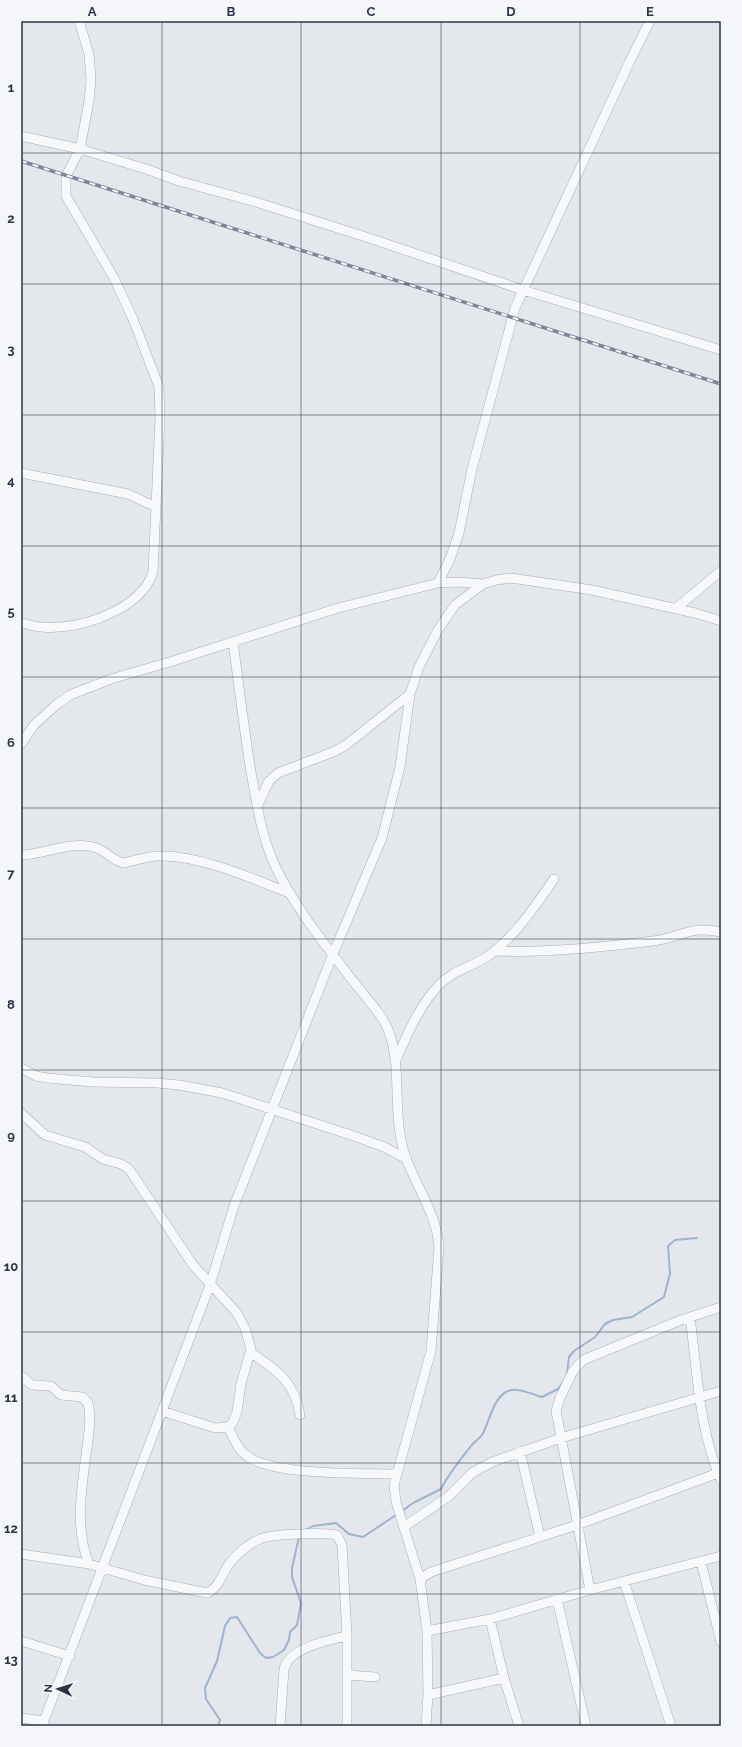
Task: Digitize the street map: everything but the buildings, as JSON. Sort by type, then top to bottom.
[{"type":"street","points":[[21,623],[41,628],[69,625],[113,613],[132,600],[148,585],[153,572],[160,418],[158,387],[139,334],[114,278],[66,196],[66,176],[80,149],[89,101],[89,54],[78,21]]},
{"type":"street","points":[[438,583],[450,559],[459,533],[480,438],[515,308],[650,21]]},
{"type":"street","points":[[21,136],[80,149],[365,236],[523,290],[721,350]]},
{"type":"street","points":[[21,473],[128,494],[147,504],[156,506]]},
{"type":"street","points":[[675,609],[721,571]]},
{"type":"street","points":[[21,744],[27,732],[42,717],[70,695],[111,679],[338,608],[438,583],[458,582],[483,584],[511,578],[530,580],[592,590],[721,621]]},
{"type":"street","points":[[21,1718],[43,1724],[210,1285],[234,1206],[333,954],[382,838],[400,767],[410,694],[419,667],[438,630],[455,606],[483,584]]},
{"type":"street","points":[[233,642],[257,807],[265,842],[289,893],[384,1022],[392,1044],[395,1062],[398,1119],[406,1159],[421,1188],[436,1227],[439,1247],[431,1351],[396,1474],[394,1496],[420,1579],[427,1631],[428,1695],[426,1726]]},
{"type":"street","points":[[257,807],[270,781],[278,773],[334,752],[346,745],[410,694]]},
{"type":"street","points":[[21,855],[80,845],[101,850],[119,862],[124,863],[156,856],[181,858],[239,874],[289,893]]},
{"type":"street","points":[[395,1062],[419,1012],[438,986],[447,978],[475,964],[495,951],[524,920],[554,880]]},
{"type":"street","points":[[495,951],[549,952],[573,948],[655,941],[698,929],[721,932]]},
{"type":"street","points":[[21,1068],[36,1076],[47,1078],[179,1085],[228,1094],[360,1138],[384,1147],[406,1159]]},
{"type":"street","points":[[21,1113],[45,1135],[85,1147],[103,1160],[126,1166],[147,1193],[180,1246],[210,1285],[226,1300],[241,1320],[250,1342],[251,1353],[241,1384],[237,1412],[228,1427]]},
{"type":"street","points":[[590,1590],[556,1411],[557,1404],[573,1371],[580,1362],[606,1349],[690,1317],[721,1307]]},
{"type":"street","points":[[420,1579],[440,1568],[577,1525],[720,1475],[709,1444],[700,1398],[690,1317]]},
{"type":"street","points":[[251,1353],[275,1369],[289,1384],[296,1397],[300,1414]]},
{"type":"street","points":[[21,1376],[32,1385],[51,1386],[61,1394],[82,1397],[88,1403],[89,1435],[81,1487],[80,1515],[83,1547],[89,1564]]},
{"type":"street","points":[[404,1527],[449,1496],[472,1473],[492,1462],[561,1438],[721,1391]]},
{"type":"street","points":[[162,1411],[215,1428],[228,1427]]},
{"type":"street","points":[[228,1427],[245,1455],[266,1464],[317,1473],[396,1474]]},
{"type":"street","points":[[520,1451],[540,1537]]},
{"type":"street","points":[[21,1554],[89,1564],[144,1580],[207,1593],[216,1586],[229,1564],[239,1553],[262,1538],[335,1534],[340,1539],[342,1545],[347,1636],[347,1726]]},
{"type":"street","points":[[427,1631],[490,1619],[624,1580],[721,1556]]},
{"type":"street","points":[[701,1562],[721,1642]]},
{"type":"street","points":[[624,1580],[671,1726]]},
{"type":"street","points":[[557,1599],[586,1726]]},
{"type":"street","points":[[490,1619],[504,1678],[520,1726]]},
{"type":"street","points":[[280,1726],[284,1670],[287,1662],[305,1648],[347,1636]]},
{"type":"street","points":[[21,1641],[70,1656]]},
{"type":"street","points":[[348,1675],[375,1677]]},
{"type":"street","points":[[428,1695],[504,1678]]},
{"type":"waterway","points":[[567,1374],[569,1357],[574,1351],[595,1337],[605,1324],[613,1320],[632,1317],[664,1297],[670,1274],[668,1246],[675,1240],[697,1238]]},
{"type":"waterway","points":[[402,1511],[413,1503],[441,1489],[459,1462],[482,1435],[495,1406],[502,1395],[510,1390],[519,1390],[542,1397],[558,1389],[563,1382]]},
{"type":"waterway","points":[[304,1531],[313,1526],[336,1523],[349,1534],[363,1537],[396,1515]]},
{"type":"waterway","points":[[218,1726],[220,1720],[206,1699],[205,1688],[217,1661],[225,1626],[230,1618],[237,1617],[260,1653],[266,1658],[273,1657],[284,1650],[289,1640],[290,1632],[297,1625],[301,1603],[292,1577],[292,1568],[299,1537]]},
{"type":"railway","points":[[21,161],[721,384]]}]
